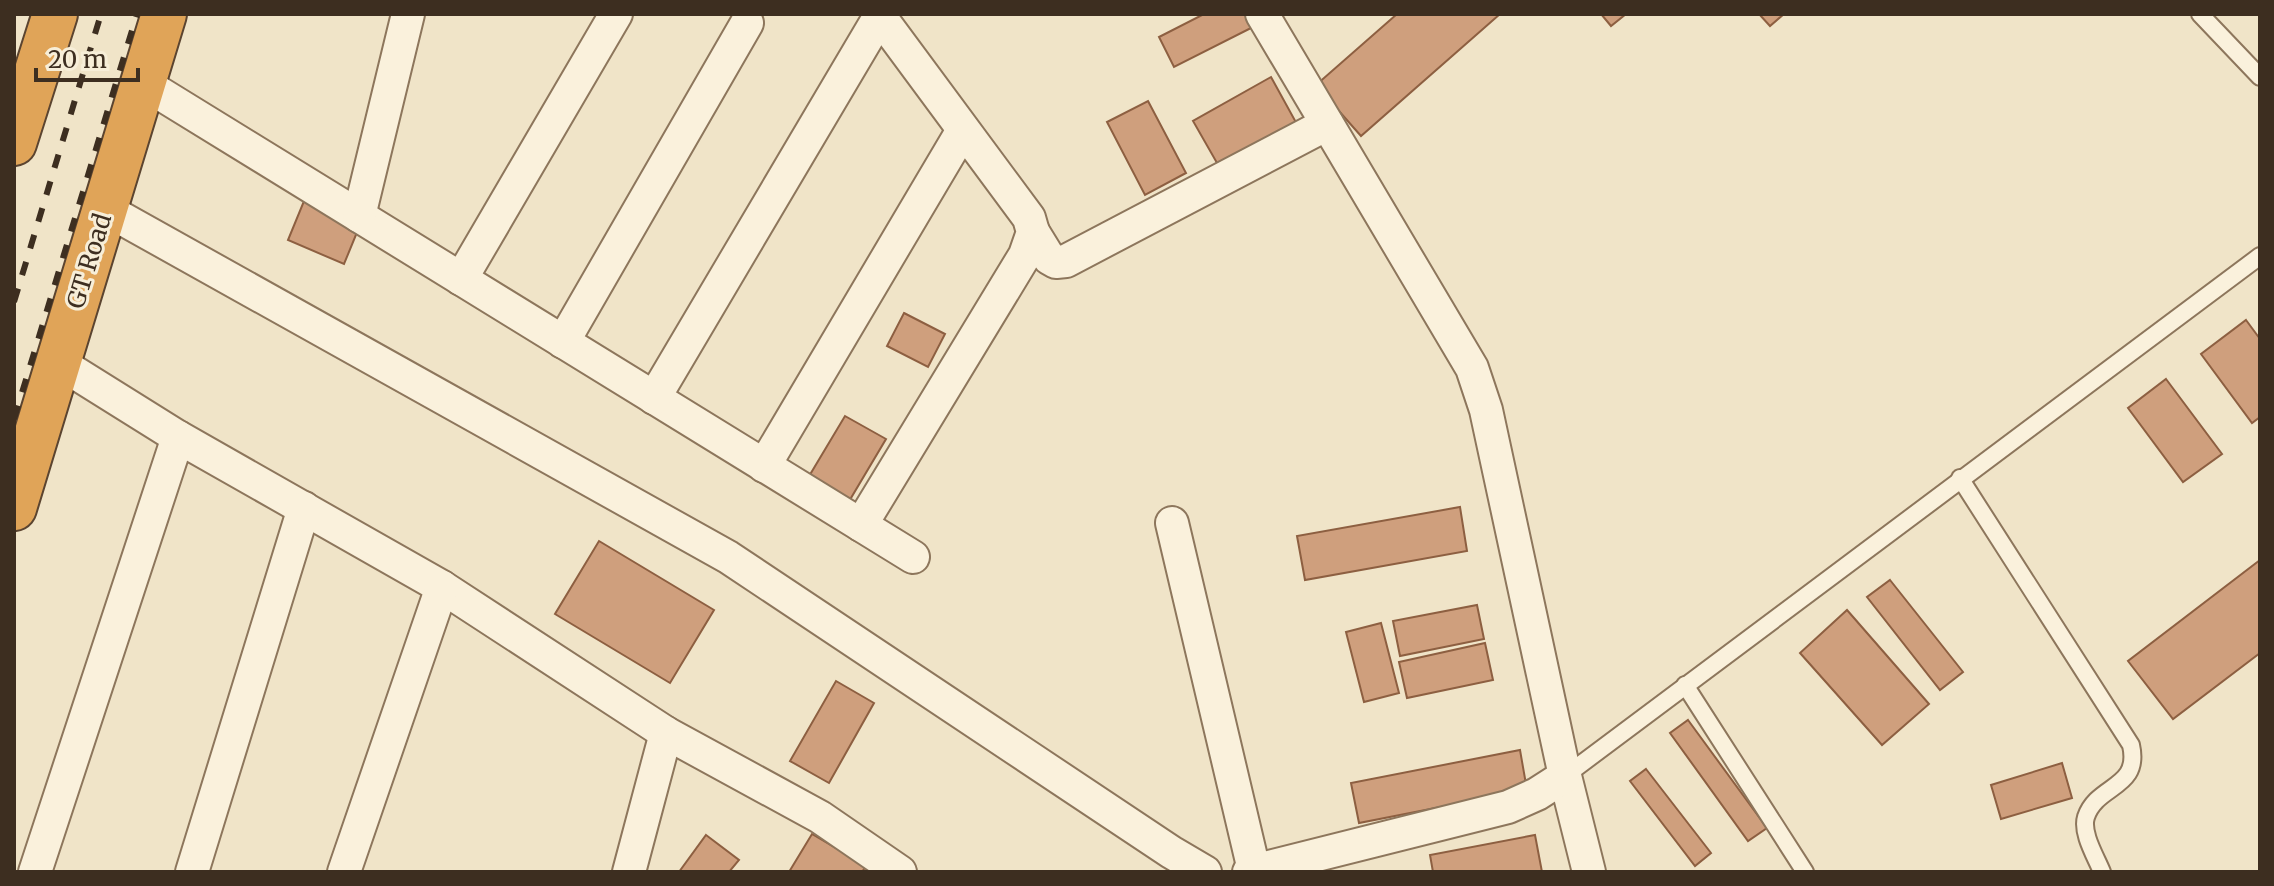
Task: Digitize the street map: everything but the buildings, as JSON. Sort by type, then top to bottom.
[{"type":"highway","points":[[14,143],[27,56],[55,14]]},
{"type":"highway","name":"GT Road","points":[[14,508],[164,14]]},
{"type":"street","points":[[359,216],[408,14]]},
{"type":"street","points":[[461,279],[616,14]]},
{"type":"street","points":[[1262,14],[1472,368],[1486,410],[1565,776],[1589,872]]},
{"type":"street","points":[[654,398],[879,15],[1029,218],[1033,232],[1049,258],[1056,262],[1066,261],[1327,124]]},
{"type":"street","points":[[563,342],[747,23]]},
{"type":"street","points":[[143,83],[913,557]]},
{"type":"street","points":[[764,466],[963,130]]},
{"type":"street","points":[[105,209],[728,557],[1205,872]]},
{"type":"street","points":[[861,525],[1025,255],[1033,232]]},
{"type":"street","points":[[58,362],[178,437],[442,587],[666,733],[820,817],[891,869]]},
{"type":"street","points":[[35,872],[178,437]]},
{"type":"street","points":[[192,872],[304,508]]},
{"type":"street","points":[[1172,523],[1252,871],[1508,807],[1537,794],[1565,776]]},
{"type":"street","points":[[344,872],[442,587]]},
{"type":"street","points":[[629,872],[666,733]]},
{"type":"lane","points":[[2226,14],[2206,20],[2260,77]]},
{"type":"lane","points":[[1565,776],[2260,256]]},
{"type":"lane","points":[[1960,478],[2131,745],[2134,760],[2127,777],[2095,803],[2086,817],[2086,832],[2102,872]]},
{"type":"lane","points":[[1685,685],[1805,872]]},
{"type":"railway","points":[[14,302],[101,14]]},
{"type":"railway","points":[[14,419],[137,14]]}]
